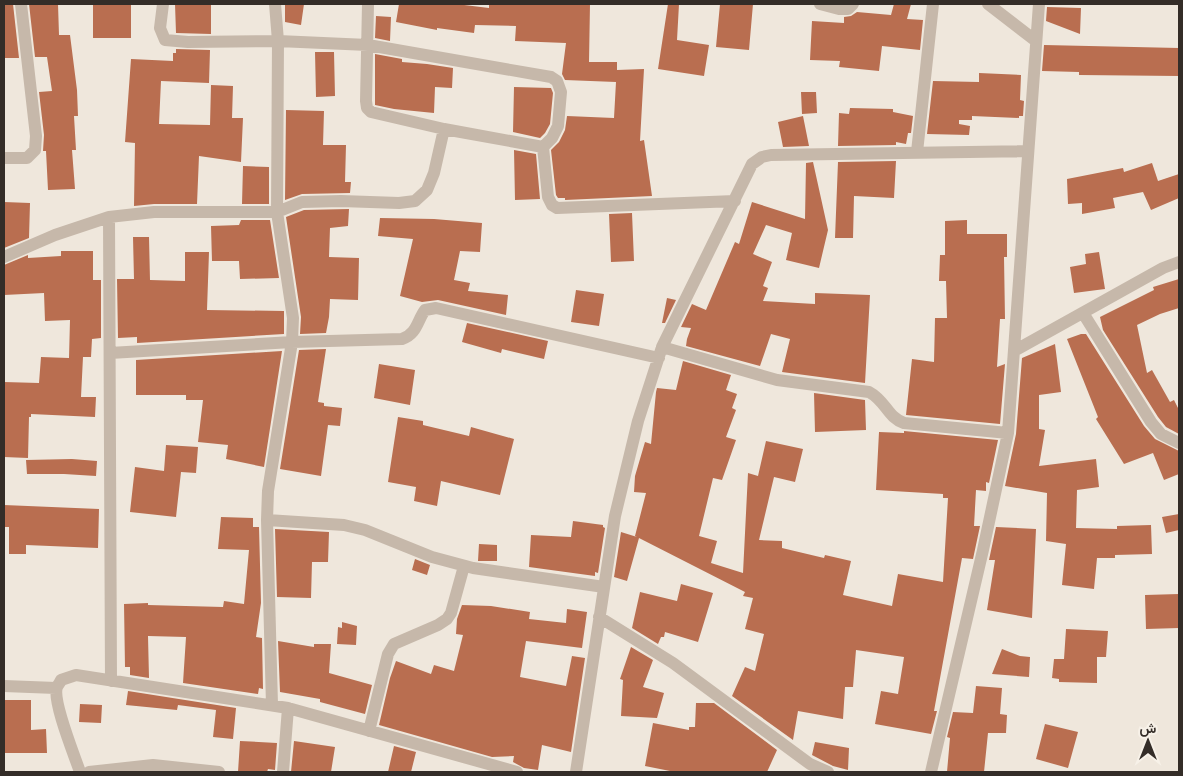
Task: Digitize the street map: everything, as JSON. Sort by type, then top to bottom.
[{"type":"street","points":[[4,158],[27,158],[35,150],[36,136],[21,4]]},
{"type":"street","points":[[162,4],[160,28],[165,40],[188,42],[278,41],[368,45],[551,77],[557,81],[561,92],[558,126],[552,138],[543,147]]},
{"type":"street","points":[[272,705],[267,520],[268,490],[292,342],[293,318],[277,212],[278,41],[275,4]]},
{"type":"street","points":[[368,4],[366,101],[367,108],[371,112],[444,129],[543,147]]},
{"type":"street","points":[[820,4],[838,9],[848,9],[852,4]]},
{"type":"street","points":[[917,152],[933,4]]},
{"type":"street","points":[[988,4],[1036,41]]},
{"type":"street","points":[[930,772],[983,550],[1008,432],[1038,4]]},
{"type":"street","points":[[4,257],[55,235],[109,217],[154,212],[277,212],[302,202],[398,203],[415,200],[427,190],[434,173],[444,129]]},
{"type":"street","points":[[543,147],[548,197],[552,205],[557,208],[735,201]]},
{"type":"street","points":[[576,772],[615,516],[638,421],[660,353],[752,164],[762,157],[771,155],[1028,151]]},
{"type":"street","points":[[109,217],[111,681]]},
{"type":"street","points":[[1014,352],[1164,268],[1179,262]]},
{"type":"street","points":[[110,353],[292,342],[402,339],[414,332],[425,310],[436,308],[660,353],[777,380],[870,392],[878,397],[895,420],[904,423],[1008,432]]},
{"type":"street","points":[[1083,313],[1150,422],[1161,434],[1179,443]]},
{"type":"street","points":[[267,520],[344,526],[365,530],[424,554],[464,566],[500,573],[604,587]]},
{"type":"street","points":[[368,731],[388,654],[394,644],[438,626],[447,619],[451,613],[464,566]]},
{"type":"street","points":[[599,618],[673,663],[810,764],[828,772]]},
{"type":"street","points":[[80,772],[57,699],[56,688],[61,680],[76,676],[288,708],[517,772]]},
{"type":"street","points":[[5,684],[56,688]]},
{"type":"street","points":[[283,772],[288,708]]},
{"type":"street","points":[[89,772],[153,765],[219,772]]},
{"type":"building","points":[[4,4],[13,4],[19,58],[4,58]]},
{"type":"building","points":[[29,4],[58,4],[59,35],[70,35],[77,90],[78,116],[74,116],[76,150],[72,150],[75,189],[48,190],[46,151],[43,151],[44,135],[39,92],[52,91],[47,57],[35,57]]},
{"type":"building","points":[[93,4],[131,4],[131,38],[93,38]]},
{"type":"building","points":[[175,4],[211,4],[211,34],[176,33]]},
{"type":"building","points":[[285,4],[304,4],[301,25],[285,22]]},
{"type":"building","points":[[399,4],[456,4],[489,8],[489,4],[590,4],[589,62],[617,62],[617,70],[644,69],[640,141],[644,140],[652,196],[565,200],[565,198],[558,198],[556,195],[551,150],[559,142],[565,130],[567,116],[614,118],[616,82],[565,80],[562,74],[566,43],[515,41],[516,26],[475,25],[474,33],[437,28],[437,30],[396,22]]},
{"type":"building","points":[[668,4],[679,4],[677,40],[709,45],[704,76],[658,69]]},
{"type":"building","points":[[720,4],[753,4],[749,50],[716,47]]},
{"type":"building","points":[[894,4],[911,4],[907,19],[923,20],[920,50],[882,46],[879,71],[839,67],[840,61],[810,60],[812,21],[844,23],[844,17],[851,16],[857,12],[891,15]]},
{"type":"building","points":[[1047,7],[1081,8],[1080,34],[1046,21]]},
{"type":"building","points":[[376,16],[391,17],[390,41],[375,38]]},
{"type":"building","points":[[1044,45],[1179,48],[1179,76],[1079,75],[1079,72],[1042,71]]},
{"type":"building","points":[[176,49],[210,50],[209,83],[161,81],[159,124],[210,125],[211,85],[233,86],[232,118],[243,118],[241,162],[199,156],[197,204],[134,206],[135,143],[125,142],[131,59],[173,61],[173,53],[176,53]]},
{"type":"building","points":[[315,52],[334,52],[335,96],[316,97]]},
{"type":"building","points":[[375,54],[402,59],[402,62],[453,68],[452,88],[435,87],[434,113],[375,105]]},
{"type":"building","points":[[979,73],[1021,75],[1020,100],[1024,101],[1023,116],[1019,116],[1019,118],[972,116],[972,120],[959,120],[959,124],[970,126],[969,135],[927,134],[933,81],[979,82]]},
{"type":"building","points":[[514,87],[551,88],[553,93],[550,124],[540,138],[513,132]]},
{"type":"building","points":[[801,92],[816,92],[817,113],[802,114]]},
{"type":"building","points":[[850,108],[893,109],[893,112],[913,116],[911,133],[908,133],[906,144],[896,142],[896,145],[838,146],[839,113],[849,114]]},
{"type":"building","points":[[286,110],[324,111],[323,145],[346,145],[345,182],[351,182],[350,193],[302,194],[285,200]]},
{"type":"building","points":[[803,116],[809,146],[783,147],[778,122]]},
{"type":"building","points":[[514,150],[536,154],[540,199],[515,200]]},
{"type":"building","points":[[896,161],[894,198],[854,196],[853,238],[835,238],[838,162]]},
{"type":"building","points":[[813,162],[828,230],[819,268],[786,260],[792,233],[766,225],[753,254],[772,262],[763,286],[768,288],[763,301],[815,304],[815,293],[870,295],[865,383],[782,372],[790,339],[771,334],[760,366],[686,346],[691,328],[681,327],[692,304],[706,310],[735,242],[739,244],[752,202],[805,219],[806,163]]},
{"type":"building","points":[[1152,163],[1158,181],[1179,174],[1179,198],[1151,210],[1143,192],[1113,198],[1115,208],[1082,214],[1082,203],[1068,204],[1067,179],[1123,168],[1124,172]]},
{"type":"building","points":[[243,166],[269,167],[269,204],[242,204]]},
{"type":"building","points":[[4,202],[30,203],[29,238],[4,248]]},
{"type":"building","points":[[349,209],[348,226],[330,228],[329,257],[359,258],[358,300],[330,299],[326,333],[300,334],[301,317],[286,217],[304,210]]},
{"type":"building","points":[[632,213],[634,261],[611,262],[609,214]]},
{"type":"building","points":[[380,218],[434,219],[482,223],[480,252],[460,251],[454,280],[470,283],[468,291],[508,295],[506,315],[438,300],[422,302],[400,296],[413,239],[378,236]]},
{"type":"building","points":[[241,220],[270,220],[279,278],[240,279],[239,261],[212,261],[211,226],[239,225]]},
{"type":"building","points":[[967,220],[967,234],[1007,234],[1007,257],[1004,257],[1005,319],[1000,319],[997,367],[1005,364],[1000,424],[906,415],[912,359],[934,362],[935,318],[947,318],[946,281],[939,281],[940,255],[945,255],[945,221]]},
{"type":"building","points":[[133,237],[149,237],[150,280],[185,281],[185,252],[209,252],[207,310],[284,311],[284,334],[137,343],[137,337],[118,338],[117,279],[134,279]]},
{"type":"building","points":[[61,251],[93,251],[93,280],[101,280],[101,338],[92,339],[91,357],[83,357],[81,397],[96,397],[95,417],[31,414],[31,417],[29,417],[28,458],[4,457],[4,382],[39,383],[41,357],[69,358],[70,320],[45,321],[44,293],[4,295],[4,265],[28,255],[28,258],[61,256]]},
{"type":"building","points":[[1099,252],[1105,289],[1074,293],[1070,267],[1086,264],[1085,254]]},
{"type":"building","points":[[1179,279],[1179,308],[1160,314],[1137,325],[1147,373],[1152,370],[1170,402],[1174,400],[1179,410],[1179,434],[1166,427],[1158,417],[1103,330],[1100,317],[1154,290],[1153,287]]},
{"type":"building","points":[[576,290],[604,294],[599,326],[571,322]]},
{"type":"building","points":[[667,298],[676,300],[665,323],[662,323]]},
{"type":"building","points":[[467,323],[548,341],[544,359],[502,349],[501,353],[462,342]]},
{"type":"building","points":[[1086,334],[1144,426],[1155,439],[1179,451],[1179,474],[1164,480],[1153,453],[1124,464],[1096,419],[1098,417],[1067,339]]},
{"type":"building","points":[[1055,344],[1061,392],[1039,395],[1039,429],[1045,430],[1039,466],[1096,459],[1099,487],[1077,490],[1076,528],[1117,529],[1117,526],[1151,525],[1152,554],[1115,555],[1115,558],[1097,558],[1094,589],[1062,585],[1066,544],[1046,541],[1047,493],[1005,486],[1016,434],[1022,358]]},
{"type":"building","points":[[326,349],[318,402],[324,403],[324,406],[342,408],[340,426],[328,425],[321,476],[280,469],[299,350]]},
{"type":"building","points":[[282,351],[264,467],[226,459],[228,445],[198,442],[203,400],[186,400],[186,395],[136,395],[136,360]]},
{"type":"building","points":[[683,361],[731,375],[726,390],[737,394],[732,408],[736,410],[726,437],[736,440],[722,480],[713,478],[699,536],[717,541],[711,563],[743,573],[748,473],[758,476],[766,441],[803,449],[795,482],[774,477],[759,540],[782,541],[782,548],[824,558],[825,555],[851,561],[843,595],[892,606],[898,574],[943,582],[948,498],[943,498],[943,494],[876,490],[879,432],[904,433],[904,431],[998,440],[989,483],[986,482],[986,491],[976,490],[974,526],[980,526],[973,559],[962,558],[934,711],[937,711],[931,734],[875,724],[881,691],[898,694],[904,657],[856,650],[853,687],[845,687],[843,719],[798,711],[793,740],[732,696],[745,667],[755,671],[764,634],[745,629],[753,598],[743,596],[745,592],[639,538],[627,581],[614,577],[621,532],[637,537],[635,536],[646,493],[634,492],[635,476],[645,442],[651,444],[657,388],[676,390]]},
{"type":"building","points":[[379,364],[415,370],[410,405],[374,398]]},
{"type":"building","points":[[814,393],[865,400],[866,430],[815,432]]},
{"type":"building","points":[[398,417],[423,421],[423,425],[469,436],[471,427],[514,439],[500,495],[441,481],[437,506],[414,501],[416,487],[388,482]]},
{"type":"building","points":[[166,445],[198,447],[196,473],[181,472],[176,517],[130,512],[135,467],[164,471]]},
{"type":"building","points":[[72,459],[97,461],[96,476],[27,474],[26,460]]},
{"type":"building","points":[[4,505],[99,509],[98,548],[26,545],[26,554],[9,554],[9,527],[4,527]]},
{"type":"building","points":[[1179,514],[1179,530],[1166,533],[1162,517]]},
{"type":"building","points":[[221,517],[253,518],[253,527],[259,527],[261,603],[256,637],[262,638],[263,689],[259,688],[258,694],[183,683],[186,637],[148,636],[149,678],[130,675],[130,667],[125,667],[124,604],[148,603],[148,605],[223,607],[224,601],[244,604],[249,550],[218,549]]},
{"type":"building","points":[[573,521],[603,525],[605,528],[598,573],[595,572],[595,576],[529,567],[531,535],[571,537]]},
{"type":"building","points":[[996,527],[1036,529],[1032,618],[987,610],[995,560],[989,560]]},
{"type":"building","points":[[275,529],[329,532],[328,562],[312,562],[311,598],[277,597]]},
{"type":"building","points":[[479,544],[497,545],[497,561],[478,561]]},
{"type":"building","points":[[415,559],[430,565],[427,575],[412,570]]},
{"type":"building","points":[[681,584],[713,593],[698,642],[665,632],[664,637],[661,637],[658,644],[632,628],[640,592],[677,601]]},
{"type":"building","points":[[1179,594],[1179,628],[1146,629],[1145,595]]},
{"type":"building","points":[[462,605],[491,606],[530,612],[529,619],[566,623],[567,609],[587,612],[582,648],[526,641],[520,677],[566,686],[572,656],[585,658],[571,752],[542,745],[538,770],[524,768],[513,762],[514,756],[492,757],[379,725],[396,661],[431,674],[434,665],[454,671],[463,635],[456,634],[457,619]]},
{"type":"building","points":[[342,622],[357,626],[356,645],[337,644],[338,627],[342,628]]},
{"type":"building","points":[[1066,629],[1108,631],[1106,657],[1097,657],[1097,683],[1059,682],[1059,679],[1052,678],[1054,659],[1064,659]]},
{"type":"building","points":[[278,641],[314,647],[314,644],[331,644],[329,673],[372,685],[365,714],[320,702],[320,699],[280,692]]},
{"type":"building","points":[[631,647],[653,660],[643,687],[664,693],[657,718],[621,716],[623,680],[620,679]]},
{"type":"building","points":[[1002,649],[1020,656],[1030,657],[1029,677],[992,674]]},
{"type":"building","points":[[976,686],[1002,688],[1000,714],[1007,715],[1006,733],[988,733],[984,772],[947,772],[950,738],[947,737],[953,712],[973,713]]},
{"type":"building","points":[[128,691],[236,708],[233,739],[213,737],[216,710],[178,705],[177,710],[126,705]]},
{"type":"building","points":[[4,700],[31,700],[31,730],[46,729],[47,753],[4,753]]},
{"type":"building","points":[[696,703],[714,703],[777,750],[767,772],[675,772],[645,766],[653,723],[689,730],[689,727],[695,727]]},
{"type":"building","points":[[80,704],[102,705],[101,723],[79,722]]},
{"type":"building","points":[[1045,724],[1078,732],[1068,768],[1036,759]]},
{"type":"building","points":[[240,741],[277,743],[275,770],[268,769],[267,772],[238,772]]},
{"type":"building","points":[[294,741],[335,747],[331,772],[291,772]]},
{"type":"building","points":[[815,742],[849,748],[848,770],[833,766],[812,755]]},
{"type":"building","points":[[394,746],[416,752],[411,772],[388,772]]}]
